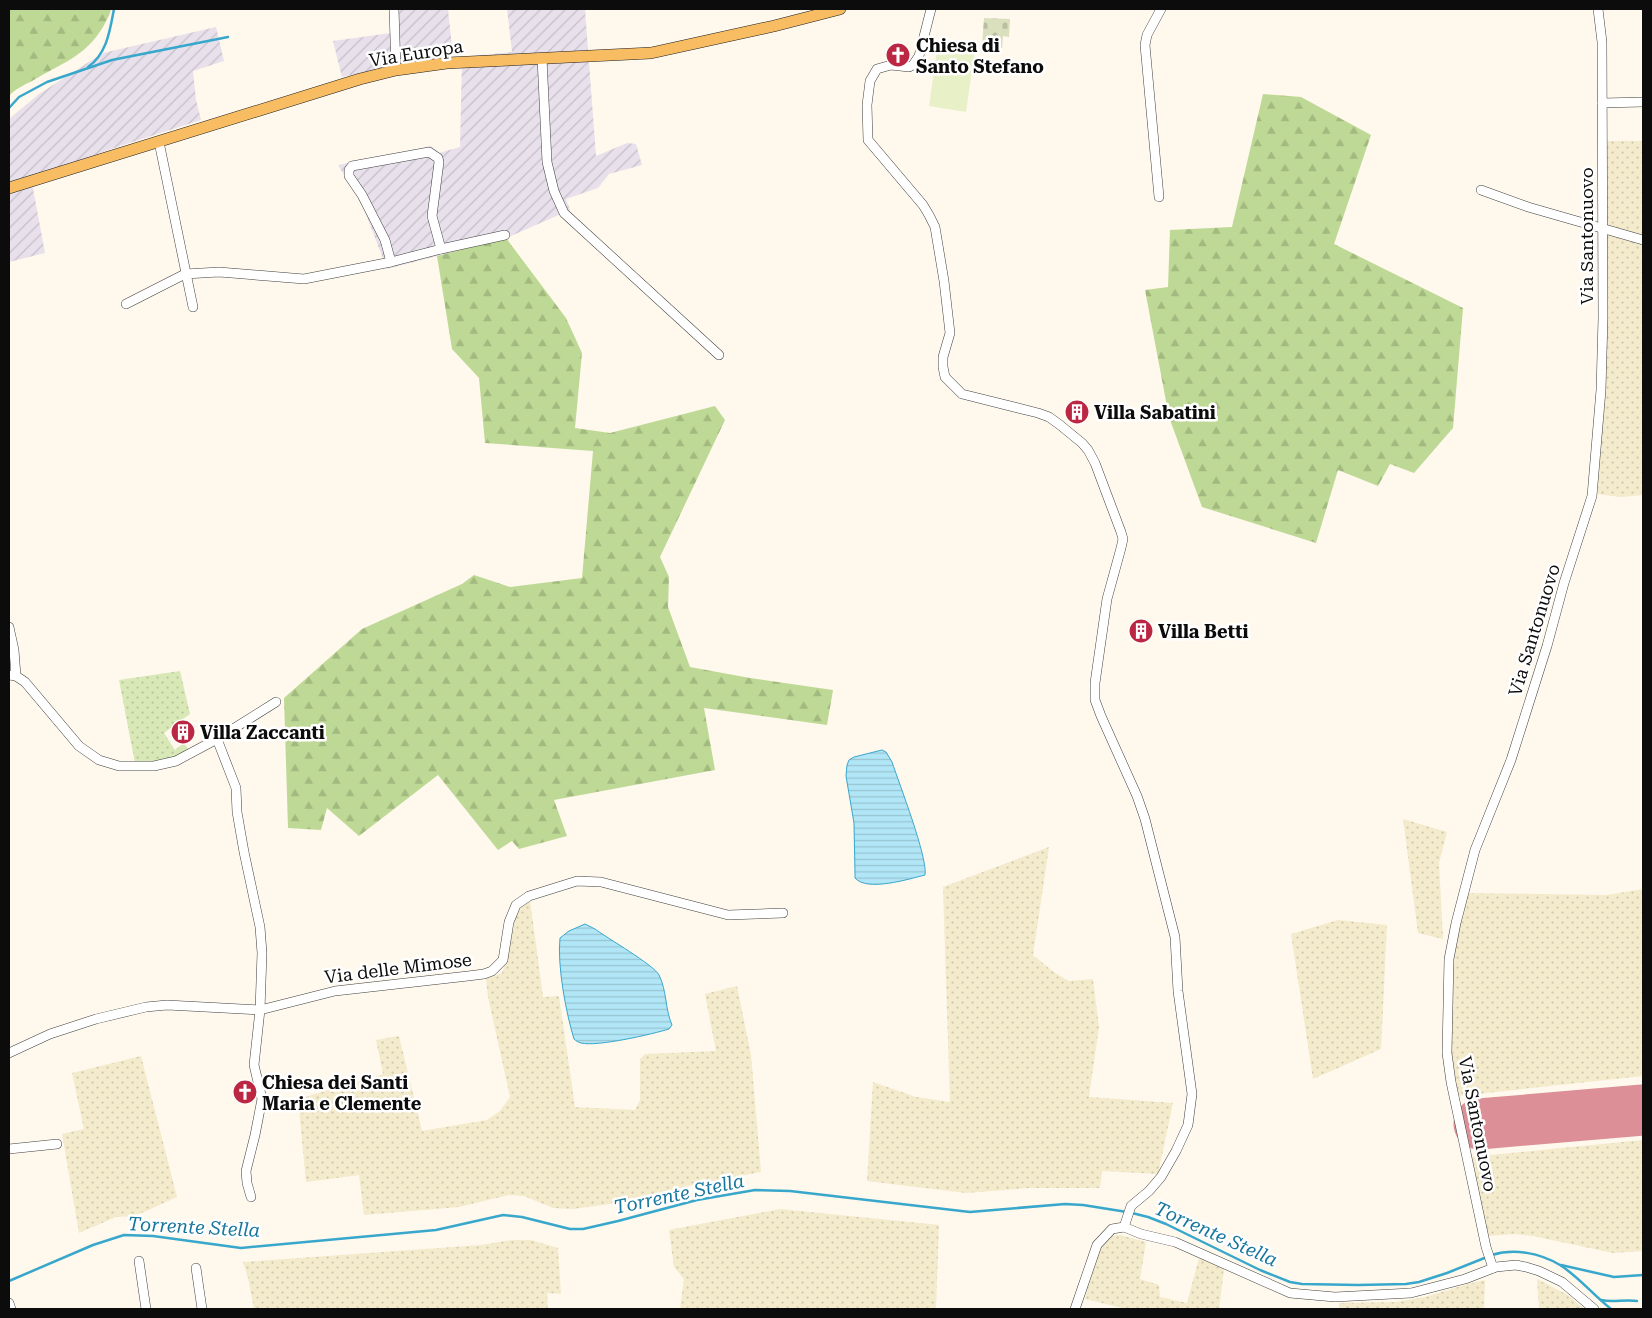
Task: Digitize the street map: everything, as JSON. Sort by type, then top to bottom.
[{"type":"main road","name":"Via Europa","points":[[9,188],[360,79],[396,70],[446,63],[651,53],[774,26],[840,9]]},
{"type":"street","points":[[394,9],[396,70]]},
{"type":"street","points":[[930,9],[919,56],[913,65],[891,65],[878,69],[870,81],[867,105],[868,140],[923,205],[935,226],[950,333],[943,357],[946,377],[962,394],[1049,417],[1082,443],[1095,463],[1115,514],[1122,540],[1108,599],[1095,683],[1095,700],[1100,716],[1137,796],[1145,819],[1175,937],[1178,991],[1192,1094],[1188,1125],[1168,1165],[1149,1191],[1131,1206],[1125,1224]]},
{"type":"street","points":[[1159,197],[1145,45],[1147,35],[1160,9]]},
{"type":"street","name":"Via Santonuovo","points":[[1492,1266],[1486,1247],[1451,1082],[1447,1053],[1449,959],[1456,923],[1475,850],[1511,760],[1592,496],[1601,390],[1603,318],[1602,42],[1598,9]]},
{"type":"street","points":[[542,58],[547,162],[554,191],[564,213],[719,355]]},
{"type":"street","points":[[1602,103],[1643,102]]},
{"type":"street","points":[[159,142],[193,307]]},
{"type":"street","points":[[391,262],[385,240],[362,195],[349,176],[349,170],[352,166],[423,152],[429,152],[438,158],[432,216],[442,249]]},
{"type":"street","points":[[1482,190],[1528,207],[1643,240]]},
{"type":"street","points":[[126,304],[185,274],[219,272],[304,280],[391,262],[505,234]]},
{"type":"street","points":[[9,627],[14,650],[12,676],[29,686],[79,746],[108,764],[142,767],[169,763],[185,757],[217,739],[276,702]]},
{"type":"street","points":[[217,739],[236,788],[237,812],[260,928],[262,953],[260,1010],[254,1065],[262,1098],[246,1172],[251,1197]]},
{"type":"street","name":"Via delle Mimose","points":[[9,1054],[50,1034],[96,1019],[146,1008],[167,1006],[260,1010],[335,991],[484,974],[492,971],[503,960],[508,922],[516,905],[529,896],[577,881],[601,882],[728,915],[783,913]]},
{"type":"street","points":[[9,1149],[57,1144]]},
{"type":"street","points":[[1125,1224],[1141,1234],[1174,1242],[1284,1291],[1324,1297],[1374,1296],[1418,1292],[1465,1279],[1492,1266],[1516,1265],[1526,1266],[1562,1282],[1594,1309]]},
{"type":"street","points":[[1076,1309],[1097,1245],[1112,1229],[1125,1224]]},
{"type":"street","points":[[139,1261],[146,1309]]},
{"type":"street","points":[[196,1268],[202,1309]]},
{"type":"street","points":[[9,1303],[12,1309]]},
{"type":"shaded area","points":[[389,9],[455,9],[448,10],[453,56],[392,66],[342,77],[333,41],[391,33]]},
{"type":"shaded area","points":[[507,9],[585,9],[596,156],[627,143],[636,144],[642,165],[609,174],[598,188],[566,199],[570,210],[506,238],[387,269],[362,204],[338,165],[431,146],[439,153],[460,147],[462,57],[512,52]]},
{"type":"shaded area","points":[[216,27],[224,61],[193,71],[196,100],[201,120],[117,147],[31,178],[45,253],[9,262],[10,118],[39,94],[103,53]]},
{"type":"shaded area","points":[[1605,141],[1643,141],[1643,495],[1620,497],[1598,494],[1599,441],[1606,371]]},
{"type":"shaded area","points":[[1403,819],[1447,832],[1439,863],[1443,939],[1418,933]]},
{"type":"shaded area","points":[[1049,847],[1033,955],[1055,973],[1069,981],[1093,979],[1099,1027],[1089,1097],[1173,1103],[1158,1174],[1102,1171],[1100,1188],[1030,1188],[966,1193],[867,1181],[873,1082],[916,1097],[950,1102],[943,887]]},
{"type":"shaded area","points":[[1643,889],[1643,1076],[1458,1096],[1451,1065],[1452,958],[1467,893],[1607,895]]},
{"type":"shaded area","points":[[530,900],[543,997],[559,996],[575,1107],[635,1110],[640,1100],[640,1059],[645,1054],[716,1051],[705,994],[737,986],[751,1055],[761,1172],[697,1184],[610,1204],[573,1209],[553,1208],[524,1196],[509,1195],[459,1207],[364,1215],[359,1175],[306,1182],[298,1099],[383,1074],[376,1040],[399,1036],[422,1131],[487,1120],[500,1111],[510,1097],[488,997],[486,979],[502,973],[508,956],[515,920],[522,905]]},
{"type":"shaded area","points":[[1338,920],[1387,925],[1381,1049],[1313,1079],[1291,934]]},
{"type":"shaded area","points":[[141,1056],[177,1197],[135,1216],[116,1217],[79,1233],[62,1134],[84,1129],[72,1073]]},
{"type":"shaded area","points":[[1643,1140],[1643,1251],[1613,1253],[1533,1236],[1515,1234],[1487,1236],[1470,1157]]},
{"type":"shaded area","points":[[780,1209],[939,1225],[936,1309],[680,1309],[684,1279],[674,1267],[669,1230]]},
{"type":"shaded area","points":[[1120,1235],[1146,1242],[1140,1279],[1159,1285],[1160,1297],[1187,1303],[1199,1258],[1224,1269],[1219,1309],[1126,1309],[1085,1299],[1092,1267],[1102,1245],[1110,1236]]},
{"type":"shaded area","points":[[512,1240],[531,1240],[558,1248],[561,1294],[547,1293],[548,1309],[254,1309],[243,1262],[481,1245]]},
{"type":"shaded area","points":[[1537,1279],[1568,1295],[1584,1309],[1528,1309],[1539,1308]]},
{"type":"shaded area","points":[[1485,1280],[1484,1309],[1339,1309],[1339,1303],[1396,1302],[1425,1297]]},
{"type":"green space","points":[[9,9],[111,9],[109,16],[96,37],[80,53],[20,87],[9,96]]},
{"type":"green space","points":[[984,18],[1010,19],[1009,37],[1003,36],[1002,48],[982,46]]},
{"type":"green space","points":[[938,44],[975,49],[966,112],[929,106]]},
{"type":"green space","points":[[1263,94],[1301,97],[1371,135],[1334,244],[1463,308],[1453,428],[1414,473],[1390,464],[1378,486],[1338,470],[1316,543],[1202,507],[1169,417],[1145,290],[1168,287],[1170,230],[1232,227]]},
{"type":"green space","points":[[506,238],[566,318],[582,353],[575,428],[610,433],[715,406],[725,420],[660,557],[669,577],[668,607],[690,667],[833,690],[827,725],[704,708],[715,770],[554,800],[567,836],[519,849],[512,841],[498,850],[438,775],[359,836],[327,808],[321,830],[288,828],[284,698],[362,629],[462,584],[474,575],[510,587],[582,578],[593,451],[485,443],[479,378],[452,349],[437,256]]},
{"type":"green space","points":[[180,671],[190,714],[164,733],[175,750],[184,743],[189,751],[165,762],[135,763],[119,680]]},
{"type":"water","points":[[882,750],[886,752],[892,762],[906,802],[918,837],[925,866],[925,875],[889,883],[869,884],[855,878],[854,823],[846,776],[847,765],[849,760],[854,757]]},
{"type":"water","points":[[585,924],[640,958],[659,975],[672,1025],[669,1029],[612,1042],[589,1044],[581,1043],[574,1039],[563,989],[559,949],[560,938],[569,931]]},
{"type":"waterway","points":[[88,67],[104,48],[114,9]]},
{"type":"waterway","points":[[9,108],[19,97],[47,82],[112,60],[228,37]]},
{"type":"waterway","name":"Torrente Stella","points":[[9,1281],[93,1245],[124,1235],[153,1236],[241,1248],[436,1230],[503,1215],[522,1217],[570,1229],[583,1229],[697,1200],[755,1190],[790,1191],[970,1212],[1065,1204],[1127,1212]]},
{"type":"waterway","name":"Torrente Stella","points":[[1132,1213],[1166,1224],[1260,1270],[1290,1282],[1302,1284],[1406,1284],[1447,1273],[1487,1257]]},
{"type":"waterway","points":[[1492,1255],[1518,1252],[1544,1257],[1560,1265],[1573,1275],[1611,1309]]},
{"type":"waterway","points":[[1561,1265],[1614,1277],[1643,1275]]},
{"type":"waterway","points":[[1601,1300],[1637,1301]]},
{"type":"runway","points":[[1479,1124],[1643,1110]]},
{"type":"place","name":"Chiesa di Santo Stefano","points":[[898,55]]},
{"type":"place","name":"Villa Sabatini","points":[[1077,412]]},
{"type":"place","name":"Villa Betti","points":[[1141,631]]},
{"type":"place","name":"Villa Zaccanti","points":[[183,732]]},
{"type":"place","name":"Chiesa dei Santi Maria e Clemente","points":[[245,1092]]}]
